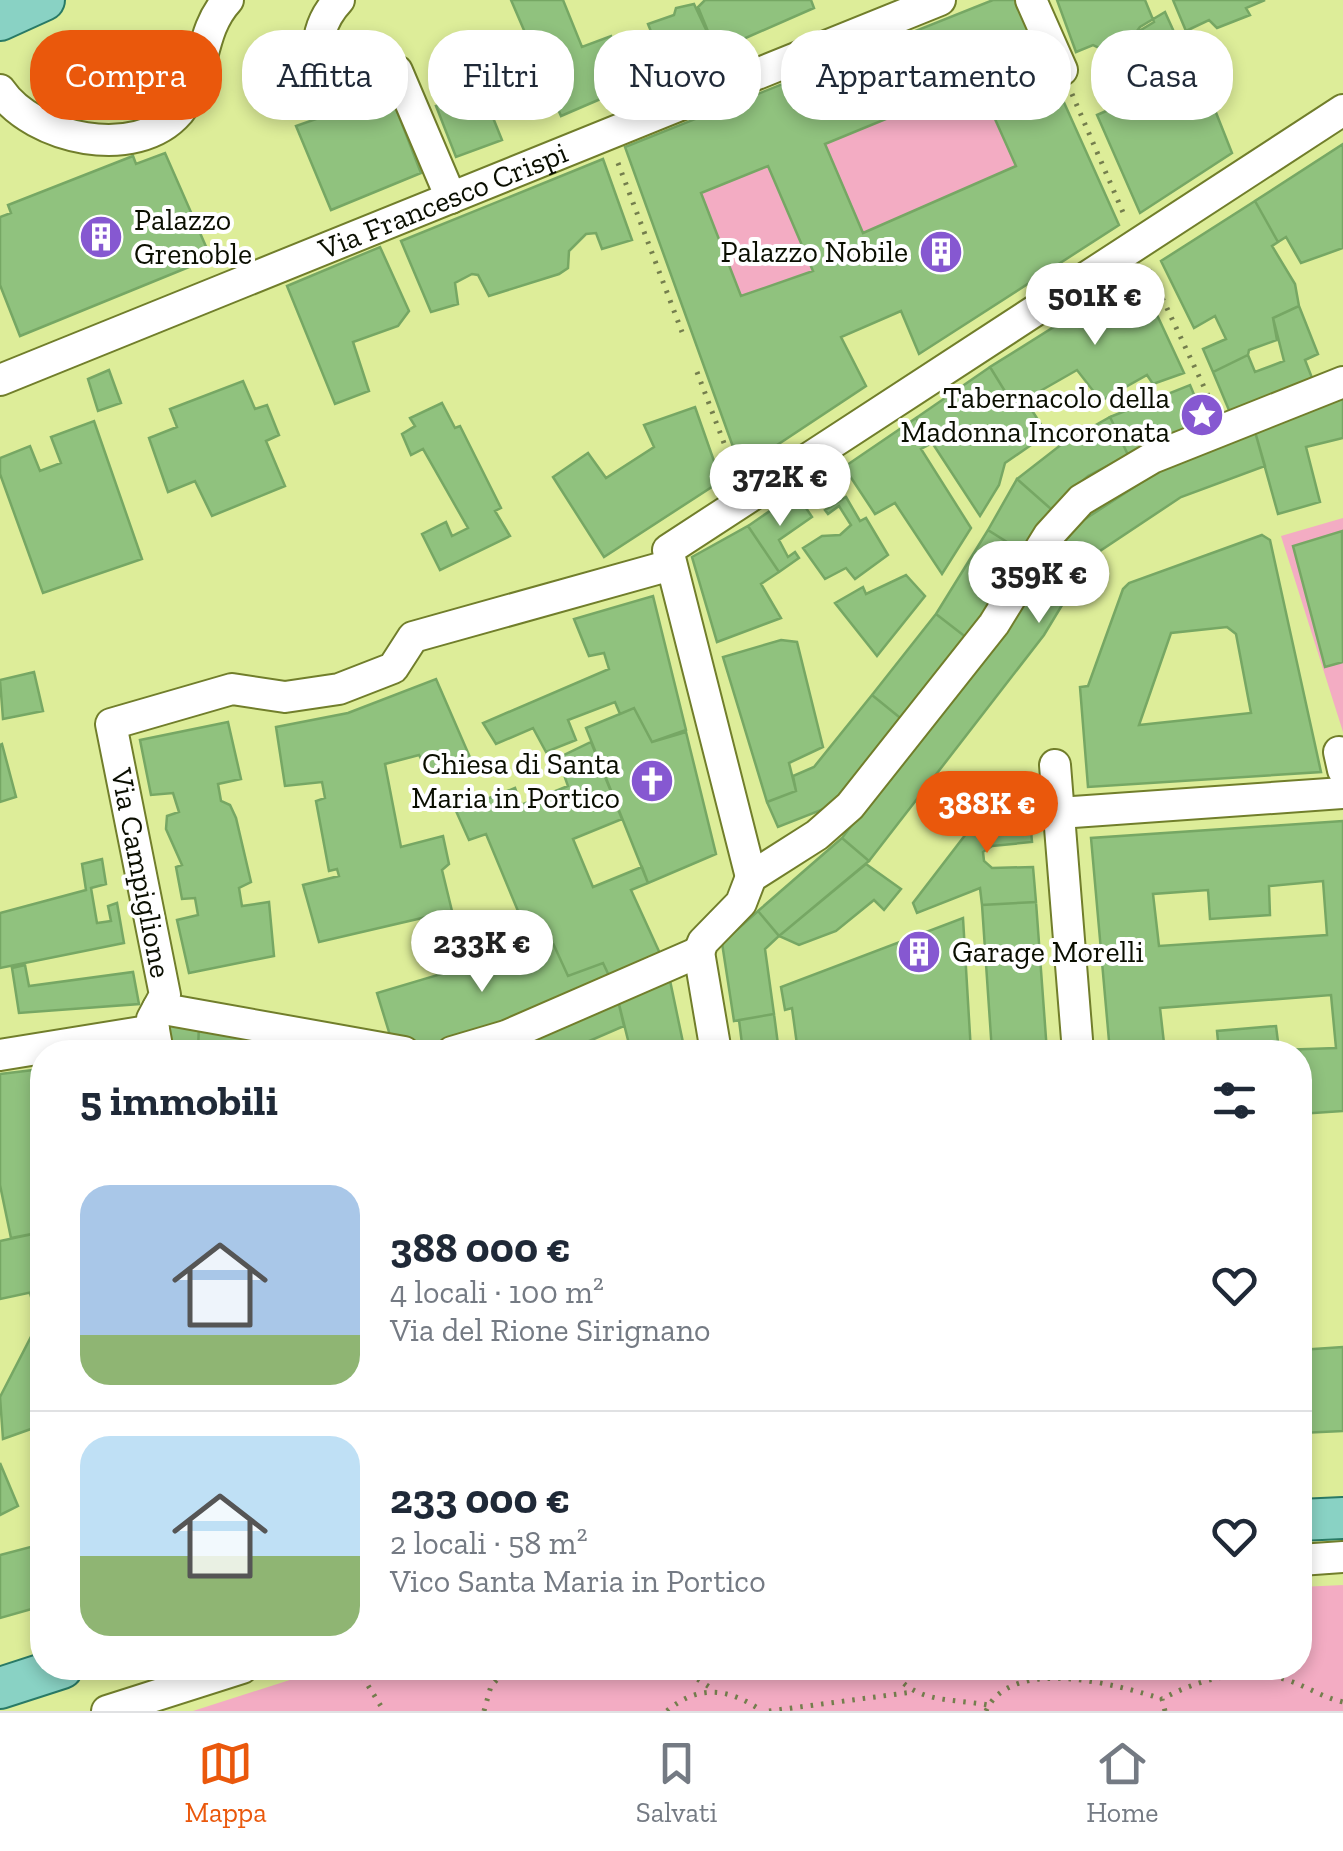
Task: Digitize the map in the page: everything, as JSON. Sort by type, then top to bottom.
[{"type":"main road","points":[[0,20],[44,0]]},
{"type":"main road","points":[[1312,1519],[1343,1518]]},
{"type":"main road","points":[[0,1688],[30,1678]]},
{"type":"street","points":[[0,90],[25,117],[60,134],[121,137],[154,128],[178,113],[192,90],[206,38],[228,0]]},
{"type":"street","points":[[339,0],[323,22],[320,63],[335,79],[346,83],[381,67],[396,71],[451,198]]},
{"type":"street","name":"Via Francesco Crispi","points":[[0,380],[940,0]]},
{"type":"street","points":[[1031,0],[1044,30]]},
{"type":"street","points":[[714,1040],[699,952],[703,942],[742,903],[751,877],[668,550],[1343,110]]},
{"type":"street","points":[[751,877],[818,836],[850,806],[994,624],[1062,517],[1129,470],[1343,382]]},
{"type":"street","name":"Via Campiglione","points":[[155,1027],[165,995],[111,724],[232,689],[285,697],[339,690],[393,668],[414,637],[672,565]]},
{"type":"street","points":[[1055,765],[1077,1040]]},
{"type":"street","points":[[1059,813],[1343,794]]},
{"type":"street","points":[[515,1040],[699,952]]},
{"type":"street","points":[[83,1040],[155,1027],[274,1040]]},
{"type":"street","points":[[0,1055],[30,1050]]},
{"type":"street","points":[[1312,1559],[1343,1558]]},
{"type":"street","points":[[107,1711],[204,1680]]},
{"type":"path","points":[[1071,91],[1128,225]]},
{"type":"path","points":[[612,146],[682,332]]},
{"type":"path","points":[[1146,264],[1224,430]]},
{"type":"path","points":[[697,372],[738,482]]},
{"type":"path","points":[[365,1680],[384,1711]]},
{"type":"path","points":[[484,1711],[497,1680]]},
{"type":"path","points":[[699,1680],[766,1711],[913,1692]]},
{"type":"path","points":[[898,1680],[902,1686],[930,1699],[987,1708],[1014,1688],[1044,1680]]},
{"type":"path","points":[[1091,1680],[1162,1699],[1192,1683],[1210,1680]]},
{"type":"path","points":[[1288,1680],[1318,1696],[1343,1702]]},
{"type":"path","points":[[667,1711],[684,1696],[714,1690]]},
{"type":"path","points":[[1162,1699],[1166,1711]]},
{"type":"shaded area","points":[[883,120],[995,120],[1016,166],[863,233],[825,144]]},
{"type":"shaded area","points":[[768,166],[813,271],[741,296],[701,193]]},
{"type":"shaded area","points":[[1343,518],[1343,732],[1281,536]]},
{"type":"shaded area","points":[[1343,1585],[1343,1711],[193,1711],[290,1680],[1312,1680],[1312,1586]]},
{"type":"building","points":[[511,0],[563,0],[582,47],[594,42],[594,102],[574,110],[574,30],[524,30]]},
{"type":"building","points":[[705,0],[811,0],[814,8],[761,31],[707,30],[698,7]]},
{"type":"building","name":"Palazzo Nobile","points":[[993,0],[1018,0],[1031,30],[918,30]]},
{"type":"building","points":[[1057,0],[1145,0],[1154,22],[1141,30],[1091,30],[1091,46],[1076,52]]},
{"type":"building","points":[[1173,0],[1265,0],[1246,8],[1250,15],[1217,28],[1209,20],[1186,30]]},
{"type":"building","points":[[694,4],[706,30],[650,30],[648,24],[674,15],[676,8]]},
{"type":"building","points":[[1165,12],[1173,30],[1138,30]]},
{"type":"building","name":"Palazzo Nobile","points":[[781,85],[781,120],[883,120],[825,144],[863,233],[1016,166],[995,120],[1071,118],[1119,225],[919,354],[901,311],[841,337],[866,386],[741,469],[625,147],[693,120],[761,120],[761,93]],"holes":[[[768,166],[813,271],[741,296],[701,193]]]},
{"type":"building","points":[[313,120],[400,120],[421,173],[331,210],[296,126]]},
{"type":"building","points":[[441,120],[494,120],[502,140],[456,157]]},
{"type":"building","points":[[1099,120],[1219,120],[1232,153],[1140,213]]},
{"type":"building","points":[[1343,144],[1343,248],[1301,263],[1286,237],[1278,242],[1255,201]]},
{"type":"building","name":"Palazzo Grenoble","points":[[165,153],[211,258],[20,336],[0,285],[0,217],[11,213],[8,205],[133,156],[136,164]]},
{"type":"building","points":[[603,159],[632,240],[602,249],[596,233],[586,234],[569,251],[568,268],[559,274],[489,296],[478,275],[472,274],[455,283],[458,304],[431,312],[401,241]]},
{"type":"building","points":[[1255,201],[1278,242],[1272,246],[1295,284],[1299,306],[1273,318],[1277,340],[1249,350],[1248,355],[1213,372],[1203,349],[1226,339],[1215,316],[1194,328],[1161,261]]},
{"type":"building","points":[[380,247],[409,311],[398,326],[353,342],[369,391],[335,404],[287,286]]},
{"type":"building","points":[[1138,274],[1184,373],[1153,384],[1147,375],[1101,401],[1077,370],[1014,406],[990,367]]},
{"type":"building","points":[[1299,306],[1318,354],[1305,360],[1314,383],[1231,415],[1213,372],[1248,355],[1255,372],[1284,361],[1273,318]]},
{"type":"building","points":[[990,367],[1014,406],[1026,401],[1047,434],[1005,463],[999,485],[980,516],[916,418]]},
{"type":"building","points":[[109,370],[121,403],[98,411],[88,379]]},
{"type":"building","points":[[243,381],[255,409],[267,405],[279,435],[266,441],[285,486],[212,516],[195,481],[168,492],[149,438],[177,427],[170,409]]},
{"type":"building","points":[[1190,385],[1207,426],[1128,455],[1110,417]]},
{"type":"building","points":[[1343,390],[1343,438],[1306,447],[1320,502],[1278,514],[1254,428]]},
{"type":"building","points":[[442,403],[455,428],[460,426],[501,508],[495,511],[510,536],[440,570],[422,534],[446,522],[452,536],[468,528],[423,449],[411,455],[402,434],[415,426],[410,418]]},
{"type":"building","points":[[695,407],[721,481],[604,557],[553,477],[588,453],[606,478],[654,447],[644,425]]},
{"type":"building","points":[[1110,417],[1128,455],[1088,476],[1051,509],[1017,479],[1062,444]]},
{"type":"building","points":[[916,418],[932,443],[921,449],[971,528],[942,574],[895,503],[875,514],[844,467]]},
{"type":"building","points":[[94,421],[142,559],[43,593],[0,474],[0,458],[30,446],[40,471],[61,463],[51,437]]},
{"type":"building","points":[[1254,428],[1265,466],[1181,497],[1100,551],[1079,577],[1044,635],[869,861],[842,838],[1079,523],[1188,452]]},
{"type":"building","points":[[1017,479],[1051,509],[1023,552],[988,530]]},
{"type":"building","points":[[796,493],[812,517],[779,540],[788,557],[795,552],[799,558],[779,572],[748,526]]},
{"type":"building","points":[[846,497],[860,521],[866,518],[888,555],[855,579],[846,568],[825,579],[803,548],[822,536],[840,535],[851,525],[839,506],[828,514],[825,510]]},
{"type":"building","points":[[748,526],[779,572],[761,584],[781,618],[717,642],[692,557]]},
{"type":"building","points":[[988,530],[1023,552],[967,638],[936,614]]},
{"type":"building","points":[[1342,531],[1343,662],[1325,667],[1293,546]]},
{"type":"building","points":[[1262,535],[1270,540],[1321,772],[1088,787],[1080,687],[1088,686],[1123,589],[1129,583]],"holes":[[[1227,627],[1236,634],[1251,713],[1139,725],[1171,633]]]},
{"type":"building","points":[[906,575],[925,596],[877,656],[835,603],[863,587],[866,594]]},
{"type":"building","points":[[653,596],[686,730],[652,742],[634,708],[620,714],[615,702],[568,720],[576,740],[546,752],[533,728],[496,744],[483,723],[609,669],[604,653],[589,656],[574,619]]},
{"type":"building","points":[[936,614],[967,638],[904,721],[872,695]]},
{"type":"building","points":[[781,640],[797,642],[823,747],[789,763],[796,791],[767,802],[723,657]]},
{"type":"building","points":[[34,672],[43,711],[3,719],[0,680]]},
{"type":"building","points":[[436,679],[472,762],[430,775],[419,755],[385,764],[401,847],[443,836],[449,864],[442,870],[452,911],[319,942],[303,885],[339,876],[337,869],[329,871],[316,801],[325,798],[322,782],[285,786],[276,727],[348,713]]},
{"type":"building","points":[[872,695],[904,721],[839,803],[778,827],[767,802],[796,791],[793,776],[814,767]]},
{"type":"building","name":"Chiesa di Santa Maria in Portico","points":[[634,708],[652,742],[686,732],[716,854],[648,883],[586,728]]},
{"type":"building","points":[[228,722],[241,779],[218,784],[221,801],[230,805],[236,818],[251,882],[239,888],[242,906],[269,902],[274,956],[189,973],[177,920],[198,915],[195,898],[182,899],[176,867],[182,865],[166,829],[167,816],[179,812],[173,793],[151,795],[140,740]]},
{"type":"building","points":[[591,742],[622,819],[573,839],[593,887],[642,867],[648,883],[631,890],[662,958],[612,982],[603,963],[568,976],[552,941],[533,947],[486,834],[469,840],[456,811],[515,788],[521,805],[568,786],[558,758]]},
{"type":"building","points":[[0,745],[16,797],[0,802]]},
{"type":"building","points":[[1009,778],[1027,784],[1032,842],[992,846],[983,852],[984,861],[992,868],[1033,867],[1036,902],[982,905],[980,888],[917,913],[913,903]]},
{"type":"building","points":[[1343,821],[1343,1111],[1312,1113],[1312,1049],[1336,1048],[1331,995],[1160,1008],[1164,1040],[1109,1040],[1091,838]],"holes":[[[1323,881],[1327,935],[1159,946],[1153,894],[1208,890],[1210,919],[1270,915],[1269,886]]]},
{"type":"building","points":[[842,838],[869,861],[779,936],[758,911]]},
{"type":"building","points":[[102,859],[106,884],[91,888],[97,923],[111,921],[108,906],[117,903],[124,943],[0,968],[0,913],[86,890],[82,864]]},
{"type":"building","points":[[866,864],[901,889],[884,910],[874,900],[836,931],[799,945],[779,936]]},
{"type":"building","points":[[1036,902],[1046,1040],[991,1040],[982,905]]},
{"type":"building","points":[[758,911],[779,936],[765,949],[774,1014],[734,1021],[722,943]]},
{"type":"building","name":"Garage Morelli","points":[[963,918],[970,1040],[796,1040],[792,1008],[785,1010],[781,987]]},
{"type":"building","points":[[552,941],[568,976],[603,963],[612,982],[449,1040],[391,1040],[377,993]]},
{"type":"building","points":[[25,965],[29,986],[133,972],[139,1004],[19,1013],[12,968]]},
{"type":"building","points":[[668,971],[682,1040],[628,1040],[617,996]]},
{"type":"building","points":[[617,996],[624,1026],[592,1040],[531,1040]]},
{"type":"building","points":[[774,1014],[777,1040],[742,1040],[739,1020]]},
{"type":"building","points":[[163,1019],[199,1023],[198,1040],[167,1040]]},
{"type":"building","points":[[199,1023],[291,1040],[198,1040]]},
{"type":"building","points":[[1276,1026],[1278,1040],[1218,1040],[1217,1031]]},
{"type":"building","points":[[30,1070],[30,1234],[11,1238],[0,1185],[0,1074]]},
{"type":"building","points":[[30,1235],[30,1293],[0,1299],[0,1241]]},
{"type":"building","points":[[30,1339],[30,1429],[3,1439],[0,1397]]},
{"type":"building","points":[[1343,1347],[1343,1431],[1312,1432],[1312,1349]]},
{"type":"building","points":[[0,1463],[18,1506],[0,1515]]},
{"type":"building","points":[[30,1547],[30,1609],[0,1618],[0,1555]]},
{"type":"place","name":"Palazzo Grenoble","points":[[101,237]]},
{"type":"place","name":"Palazzo Nobile","points":[[941,252]]},
{"type":"place","name":"Tabernacolo della Madonna Incoronata","points":[[1202,415]]},
{"type":"place","name":"Chiesa di Santa Maria in Portico","points":[[652,781]]},
{"type":"place","name":"Garage Morelli","points":[[919,952]]}]
